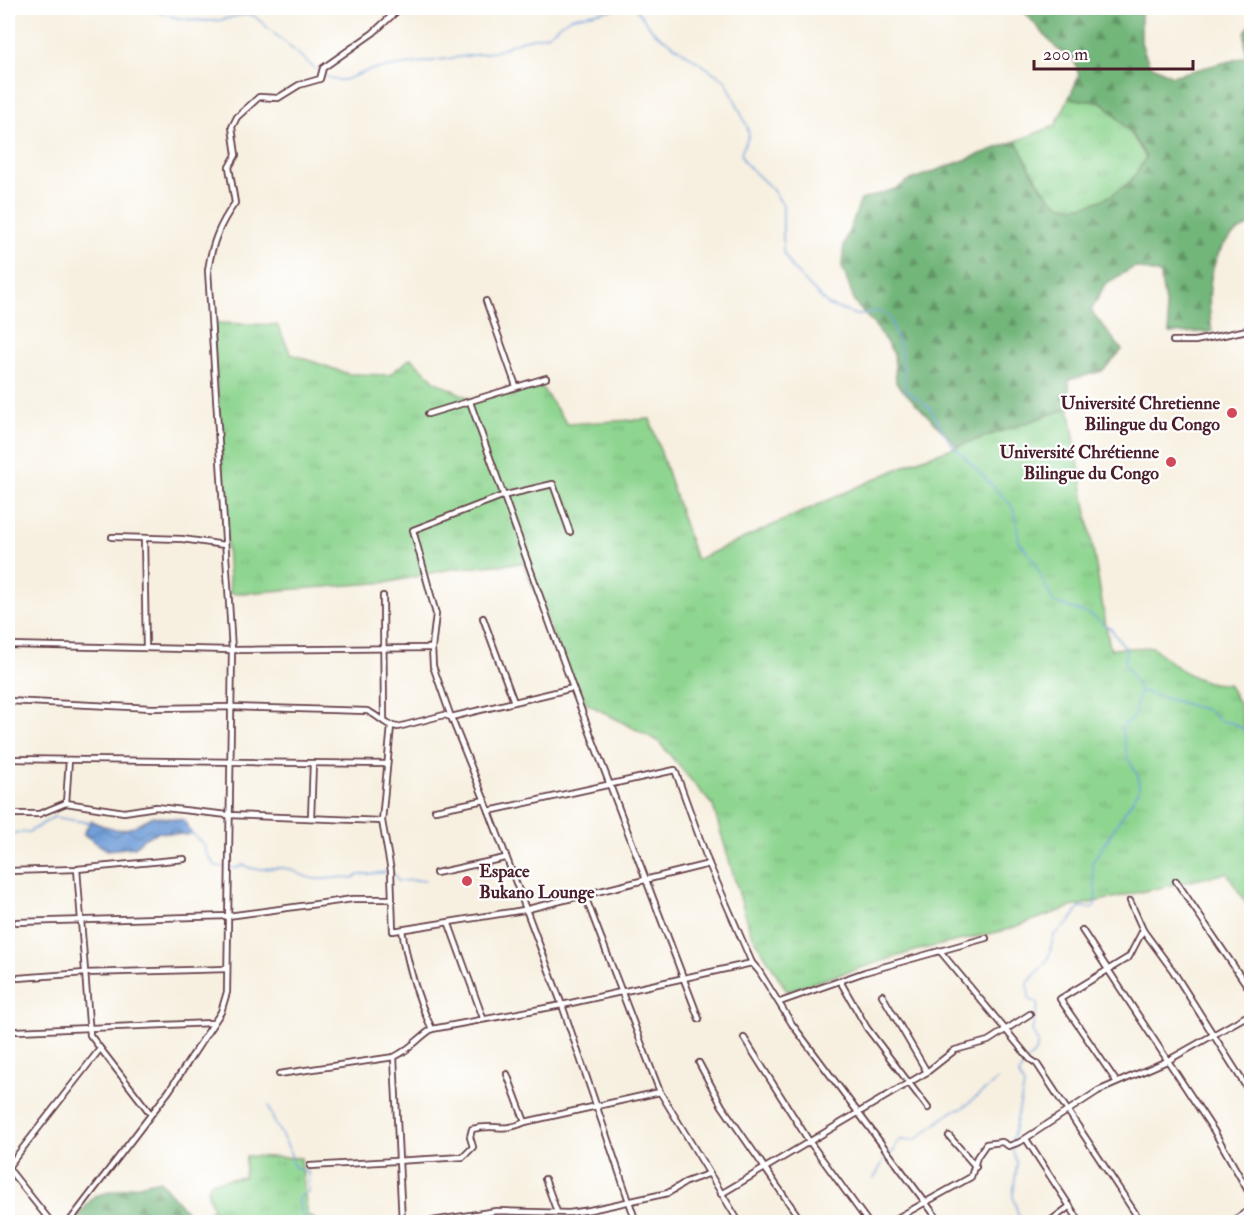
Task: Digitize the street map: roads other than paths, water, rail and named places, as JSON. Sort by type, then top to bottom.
[{"type":"street","points":[[69,1222],[169,1091],[221,1012],[227,992],[232,650],[208,270],[212,246],[221,222],[235,204],[229,167],[236,155],[232,127],[237,117],[259,97],[278,98],[299,86],[320,79],[323,68],[373,33],[400,8]]},
{"type":"street","points":[[486,301],[516,386]]},
{"type":"street","points":[[1173,341],[1195,341],[1251,329]]},
{"type":"street","points":[[428,414],[546,378]]},
{"type":"street","points":[[470,402],[573,688],[612,785],[699,1019]]},
{"type":"street","points":[[570,532],[554,484],[502,496],[413,530],[436,614],[432,648],[433,666],[562,1005],[636,1222]]},
{"type":"street","points":[[112,537],[182,539],[225,545]]},
{"type":"street","points":[[144,538],[146,648]]},
{"type":"street","points":[[383,596],[384,721]]},
{"type":"street","points":[[483,618],[514,702]]},
{"type":"street","points":[[8,645],[232,650],[432,648]]},
{"type":"street","points":[[8,701],[152,708],[231,707],[366,711],[376,714],[391,726],[444,715],[451,717],[573,688]]},
{"type":"street","points":[[391,726],[382,821],[391,872],[390,899],[393,931],[449,924],[524,910],[709,864]]},
{"type":"street","points":[[8,759],[387,764]]},
{"type":"street","points":[[66,803],[69,760]]},
{"type":"street","points":[[311,818],[313,763]]},
{"type":"street","points":[[489,811],[675,770],[709,864],[752,963],[780,1002],[792,1024],[925,1205],[940,1222]]},
{"type":"street","points":[[435,810],[485,800]]},
{"type":"street","points":[[8,814],[39,814],[66,803],[124,813],[156,807],[228,815],[382,821]]},
{"type":"street","points":[[436,873],[505,858]]},
{"type":"street","points":[[8,871],[77,869],[184,859]]},
{"type":"street","points":[[77,869],[90,1035],[150,1113]]},
{"type":"street","points":[[1176,881],[1251,993]]},
{"type":"street","points":[[585,896],[660,1092],[737,1222]]},
{"type":"street","points":[[17,922],[228,916],[353,899],[390,899]]},
{"type":"street","points":[[1130,901],[1143,930],[1251,1096]]},
{"type":"street","points":[[449,924],[483,1018]]},
{"type":"street","points":[[402,930],[409,971],[418,1000],[432,1029]]},
{"type":"street","points":[[1082,930],[1214,1131],[1251,1198]]},
{"type":"street","points":[[1116,1081],[1060,999],[1129,957],[1143,930]]},
{"type":"street","points":[[780,1002],[840,981],[986,938]]},
{"type":"street","points":[[940,951],[1029,1058],[1037,1064],[1140,1222]]},
{"type":"street","points":[[279,1074],[394,1057],[412,1048],[422,1036],[432,1029],[562,1005],[752,963]]},
{"type":"street","points":[[18,978],[85,973],[227,969]]},
{"type":"street","points":[[840,981],[867,1028],[928,1108]]},
{"type":"street","points":[[882,995],[927,1072]]},
{"type":"street","points":[[890,1222],[971,1178],[977,1157],[987,1144],[1002,1142],[1011,1145],[1026,1139],[1116,1081],[1167,1061],[1251,1013]]},
{"type":"street","points":[[721,1194],[927,1072],[955,1050],[988,1041],[1030,1014]]},
{"type":"street","points":[[17,1031],[212,1023]]},
{"type":"street","points":[[744,1038],[809,1140],[868,1222]]},
{"type":"street","points":[[51,1222],[8,1168],[100,1049]]},
{"type":"street","points":[[394,1057],[401,1222],[410,1222]]},
{"type":"street","points":[[699,1063],[722,1106],[762,1168],[802,1222]]},
{"type":"street","points":[[507,1074],[525,1122]]},
{"type":"street","points":[[310,1166],[463,1157],[473,1147],[470,1137],[472,1130],[487,1125],[510,1130],[525,1122],[660,1092]]},
{"type":"street","points":[[949,1136],[976,1167]]},
{"type":"street","points":[[1026,1139],[1080,1222]]},
{"type":"street","points":[[426,1222],[496,1211],[590,1210],[668,1193],[708,1174]]},
{"type":"street","points":[[545,1179],[557,1212]]},
{"type":"street","points":[[1049,1222],[1070,1206]]},
{"type":"street","points":[[1231,1222],[1251,1208]]},
{"type":"water","points":[[153,816],[184,820],[191,833],[187,835],[158,832],[143,839],[135,847],[107,850],[83,834],[91,821],[109,828],[123,829]]},
{"type":"waterway","points":[[147,8],[165,15],[202,21],[253,15],[319,72]]},
{"type":"waterway","points":[[323,75],[335,80],[344,80],[370,70],[494,52],[520,41],[547,35],[569,18],[621,8]]},
{"type":"waterway","points":[[635,8],[654,32],[726,81],[747,126],[749,135],[741,153],[744,162],[772,189],[783,205],[783,252],[793,269],[828,305],[856,315],[880,311],[889,316],[900,348],[906,390],[930,408],[949,441],[1011,505],[1015,513],[1019,541],[1034,561],[1053,602],[1091,615],[1111,629],[1126,649],[1125,664],[1140,691],[1133,718],[1121,727],[1128,758],[1138,776],[1139,790],[1092,863],[1095,905],[1091,908],[1080,907],[1069,923],[1054,935],[1048,959],[1028,983],[1029,999],[1038,1004],[1032,1031],[1038,1043],[1035,1052],[1023,1066],[1019,1075],[1024,1086],[1011,1146],[1017,1163],[1013,1196],[1020,1222]]},
{"type":"waterway","points":[[1140,691],[1210,711],[1220,721],[1233,723],[1252,735]]},
{"type":"waterway","points":[[8,838],[15,833],[29,832],[54,817],[91,823]]},
{"type":"waterway","points":[[185,827],[205,846],[205,852],[216,866],[284,868],[307,877],[320,879],[353,878],[358,875],[389,872]]},
{"type":"waterway","points":[[393,872],[398,881],[425,880]]},
{"type":"waterway","points":[[874,1179],[885,1158],[894,1151],[896,1144],[901,1140],[915,1140],[953,1111],[961,1109],[998,1080]]},
{"type":"waterway","points":[[269,1106],[289,1150],[292,1163],[296,1168],[308,1172],[308,1193],[298,1197],[304,1222]]},
{"type":"place","name":"Université Chretienne Bilingue du Congo","points":[[1232,413]]},
{"type":"place","name":"Université Chrétienne Bilingue du Congo","points":[[1171,462]]},
{"type":"place","name":"Espace Bukano Lounge","points":[[467,881]]}]
